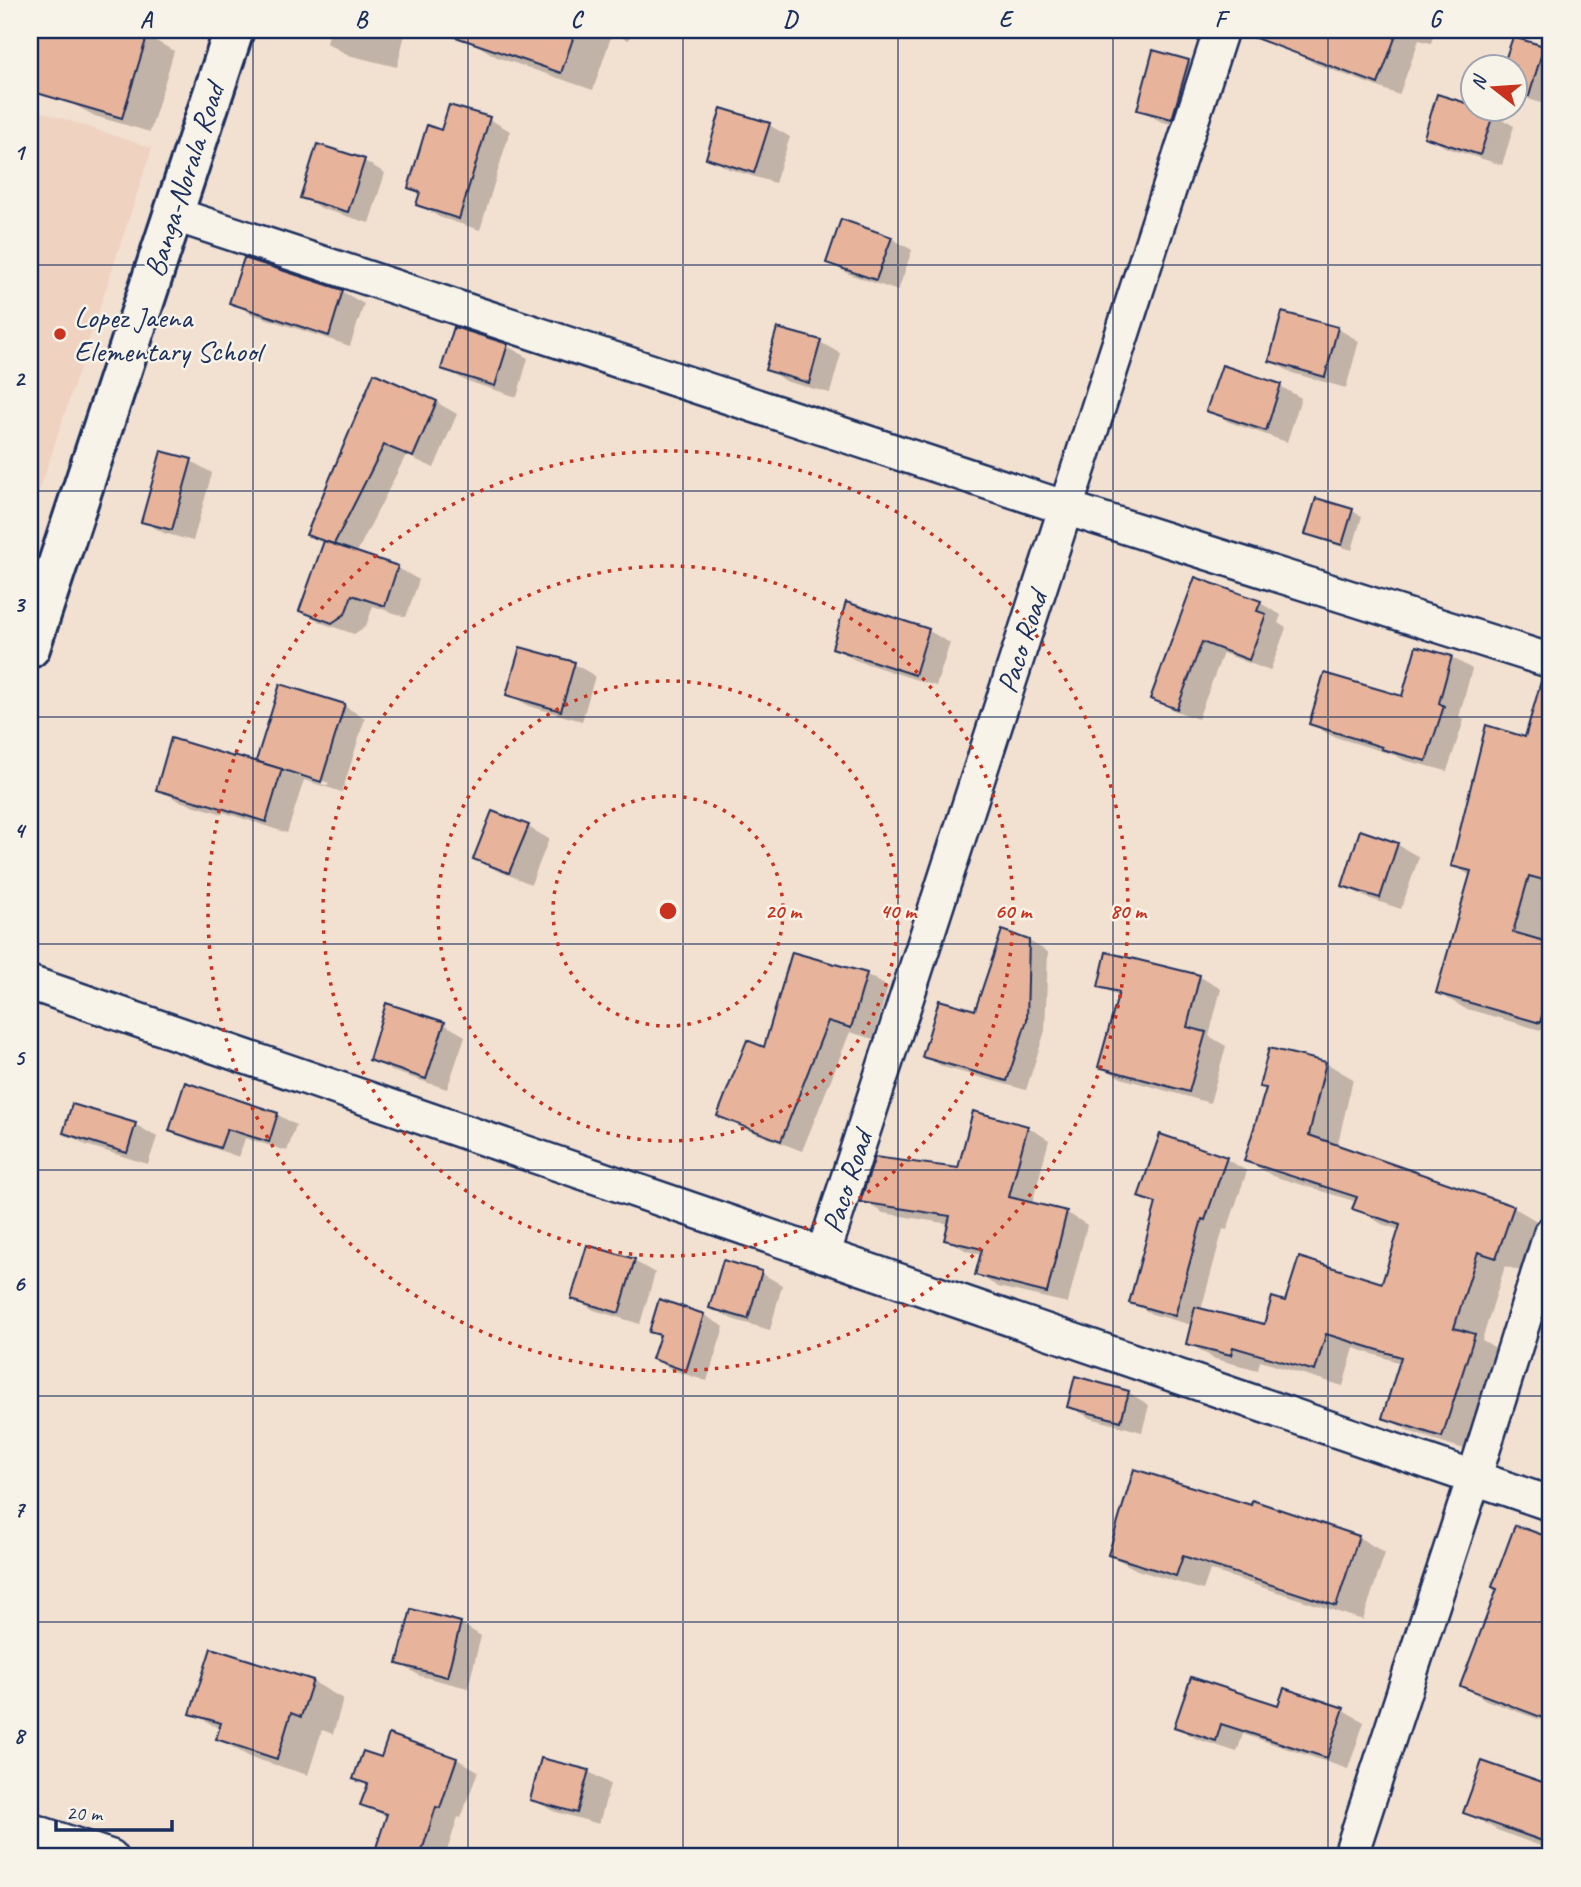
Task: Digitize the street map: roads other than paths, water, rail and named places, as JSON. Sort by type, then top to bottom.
[{"type":"main road","name":"Banga-Norala Road","points":[[30,648],[233,30]]},
{"type":"street","name":"Paco Road","points":[[823,1255],[1221,30]]},
{"type":"street","points":[[173,214],[1066,508],[1551,661]]},
{"type":"street","points":[[30,983],[1551,1504]]},
{"type":"street","points":[[1350,1857],[1551,1233]]},
{"type":"street","points":[[30,1830],[111,1857]]},
{"type":"place","name":"Lopez Jaena Elementary School","points":[[60,334]]}]
